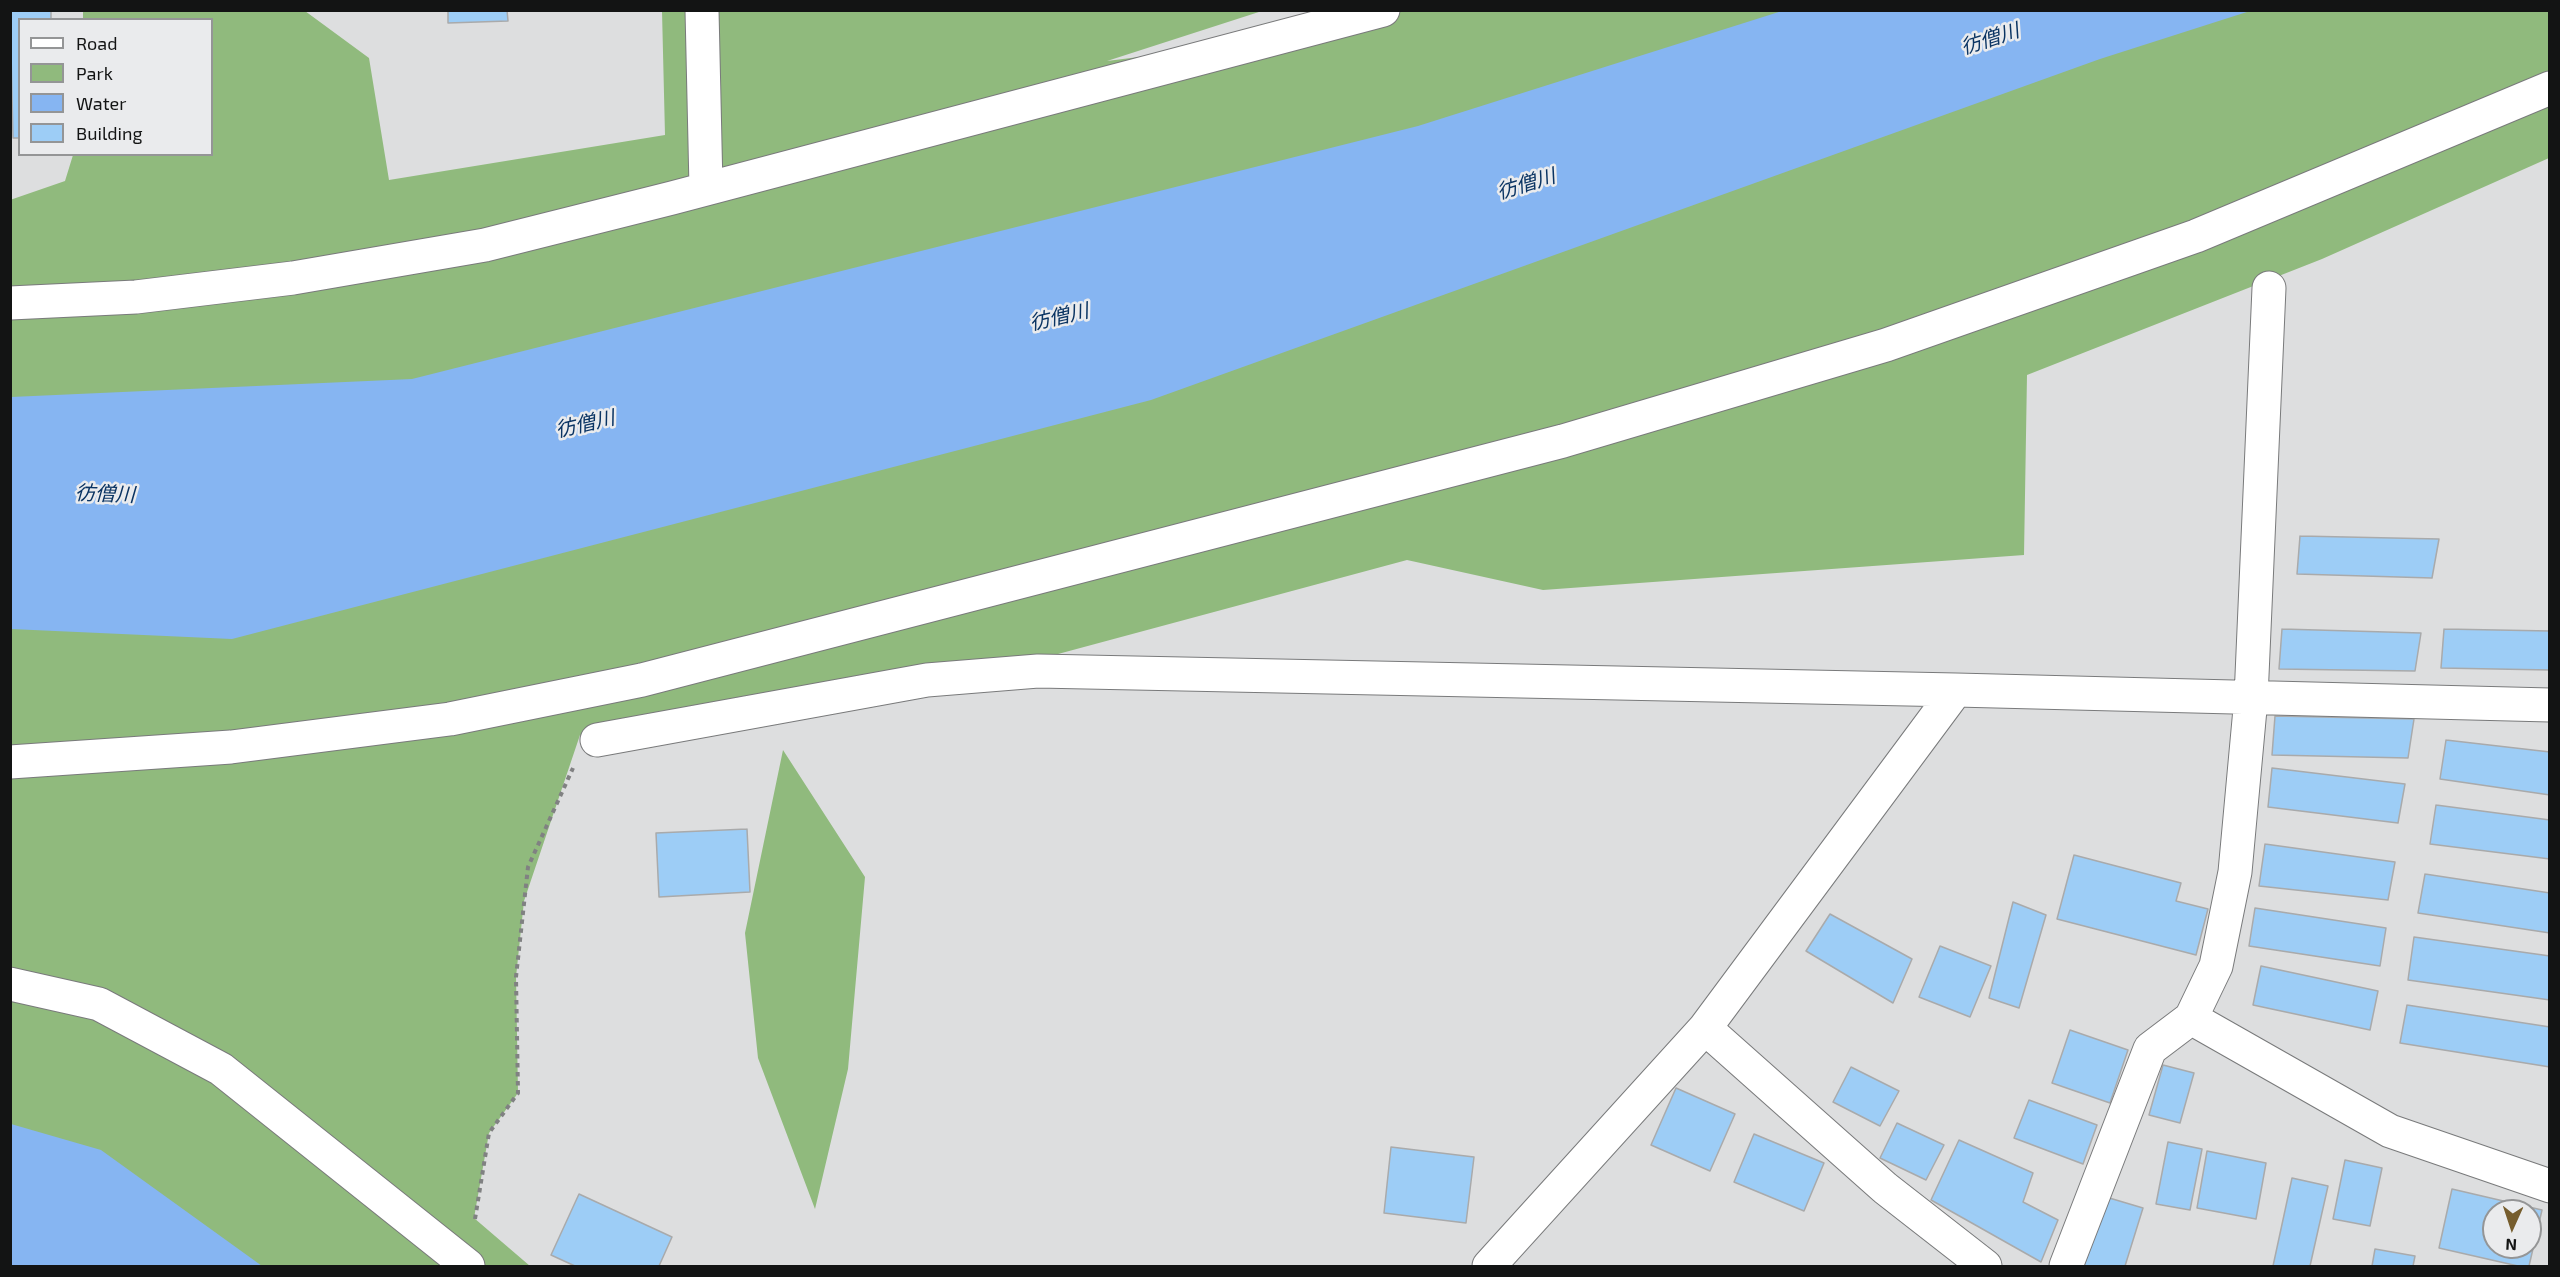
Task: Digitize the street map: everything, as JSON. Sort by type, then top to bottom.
[{"type":"street","points":[[702,10],[706,188]]},
{"type":"street","points":[[10,303],[136,297],[336,271],[485,245],[1383,10]]},
{"type":"street","points":[[10,762],[242,746],[450,719],[585,692],[664,674],[1563,441],[1886,345],[2196,236],[2550,88]]},
{"type":"street","points":[[2066,1266],[2150,1049],[2191,1018],[2216,966],[2235,872],[2251,698],[2269,288]]},
{"type":"street","points":[[597,740],[927,680],[1038,671],[2550,705]]},
{"type":"street","points":[[1489,1266],[1705,1028],[1956,690]]},
{"type":"street","points":[[10,984],[99,1004],[220,1069],[468,1266]]},
{"type":"street","points":[[2191,1018],[2390,1131],[2550,1186]]},
{"type":"street","points":[[1705,1028],[1885,1188],[1985,1266]]},
{"type":"path","points":[[480,1226],[474,1218],[489,1133],[518,1093],[516,977],[528,867],[575,765],[597,740]]},
{"type":"green space","points":[[1366,10],[2549,11],[2549,158],[2322,259],[2027,375],[2024,555],[1543,590],[1407,560],[1058,654],[580,735],[524,901],[516,977],[518,1093],[489,1133],[474,1218],[530,1266],[255,1266],[11,1151],[10,200],[65,181],[73,156],[213,156],[213,18],[83,18],[83,11],[305,11],[369,58],[389,180],[665,135],[662,11],[1262,11],[1107,61],[1266,41]]},
{"type":"green space","points":[[783,750],[865,877],[848,1069],[815,1209],[758,1058],[745,933]]},
{"type":"water","name":"彷僧川","points":[[1782,11],[2250,11],[2100,59],[1151,400],[232,639],[11,629],[11,397],[412,379],[1418,126]]},
{"type":"water","points":[[11,1124],[101,1150],[262,1266],[11,1266]]},
{"type":"building","points":[[10,10],[51,10],[51,18],[18,18],[18,138],[13,138]]},
{"type":"building","points":[[448,10],[507,10],[508,21],[448,23]]},
{"type":"building","points":[[2300,536],[2439,539],[2432,578],[2297,574]]},
{"type":"building","points":[[2282,629],[2421,633],[2415,671],[2279,669]]},
{"type":"building","points":[[2444,629],[2550,631],[2550,670],[2441,668]]},
{"type":"building","points":[[2275,716],[2414,719],[2408,758],[2272,755]]},
{"type":"building","points":[[2446,740],[2550,752],[2550,795],[2440,779]]},
{"type":"building","points":[[2272,768],[2405,784],[2398,823],[2268,807]]},
{"type":"building","points":[[2436,805],[2550,820],[2550,859],[2430,844]]},
{"type":"building","points":[[747,829],[750,892],[659,897],[656,833]]},
{"type":"building","points":[[2265,844],[2395,862],[2388,900],[2259,886]]},
{"type":"building","points":[[2074,855],[2181,883],[2176,901],[2208,909],[2196,955],[2057,919]]},
{"type":"building","points":[[2425,874],[2550,893],[2550,933],[2418,913]]},
{"type":"building","points":[[2013,902],[2046,915],[2019,1008],[1989,998]]},
{"type":"building","points":[[2255,908],[2386,928],[2380,966],[2249,946]]},
{"type":"building","points":[[1830,914],[1912,959],[1893,1003],[1806,951]]},
{"type":"building","points":[[2414,937],[2550,956],[2550,1000],[2408,980]]},
{"type":"building","points":[[1940,946],[1991,966],[1970,1017],[1919,997]]},
{"type":"building","points":[[2261,966],[2378,991],[2370,1030],[2253,1005]]},
{"type":"building","points":[[2407,1005],[2550,1027],[2550,1067],[2400,1043]]},
{"type":"building","points":[[2070,1030],[2128,1050],[2110,1103],[2052,1083]]},
{"type":"building","points":[[2163,1065],[2194,1073],[2180,1123],[2149,1115]]},
{"type":"building","points":[[1851,1067],[1899,1091],[1880,1126],[1833,1102]]},
{"type":"building","points":[[1676,1088],[1735,1114],[1710,1171],[1651,1145]]},
{"type":"building","points":[[2029,1100],[2097,1125],[2083,1164],[2014,1138]]},
{"type":"building","points":[[1897,1123],[1944,1145],[1926,1180],[1880,1158]]},
{"type":"building","points":[[1754,1134],[1824,1163],[1804,1211],[1734,1182]]},
{"type":"building","points":[[1959,1140],[2033,1173],[2023,1202],[2058,1220],[2041,1262],[1931,1200]]},
{"type":"building","points":[[2168,1142],[2202,1149],[2190,1210],[2156,1204]]},
{"type":"building","points":[[1391,1147],[1474,1157],[1466,1223],[1384,1213]]},
{"type":"building","points":[[2207,1151],[2266,1163],[2256,1219],[2197,1208]]},
{"type":"building","points":[[2345,1160],[2382,1168],[2370,1226],[2333,1219]]},
{"type":"building","points":[[2292,1178],[2328,1186],[2310,1266],[2273,1266]]},
{"type":"building","points":[[2452,1189],[2495,1199],[2482,1199],[2482,1258],[2439,1248]]},
{"type":"building","points":[[579,1194],[672,1237],[659,1266],[575,1266],[551,1255]]},
{"type":"building","points":[[2106,1197],[2143,1208],[2125,1266],[2084,1266]]},
{"type":"building","points":[[2375,1249],[2415,1256],[2413,1266],[2372,1266]]},
{"type":"building","points":[[2487,1259],[2531,1259],[2529,1266],[2518,1266]]}]
